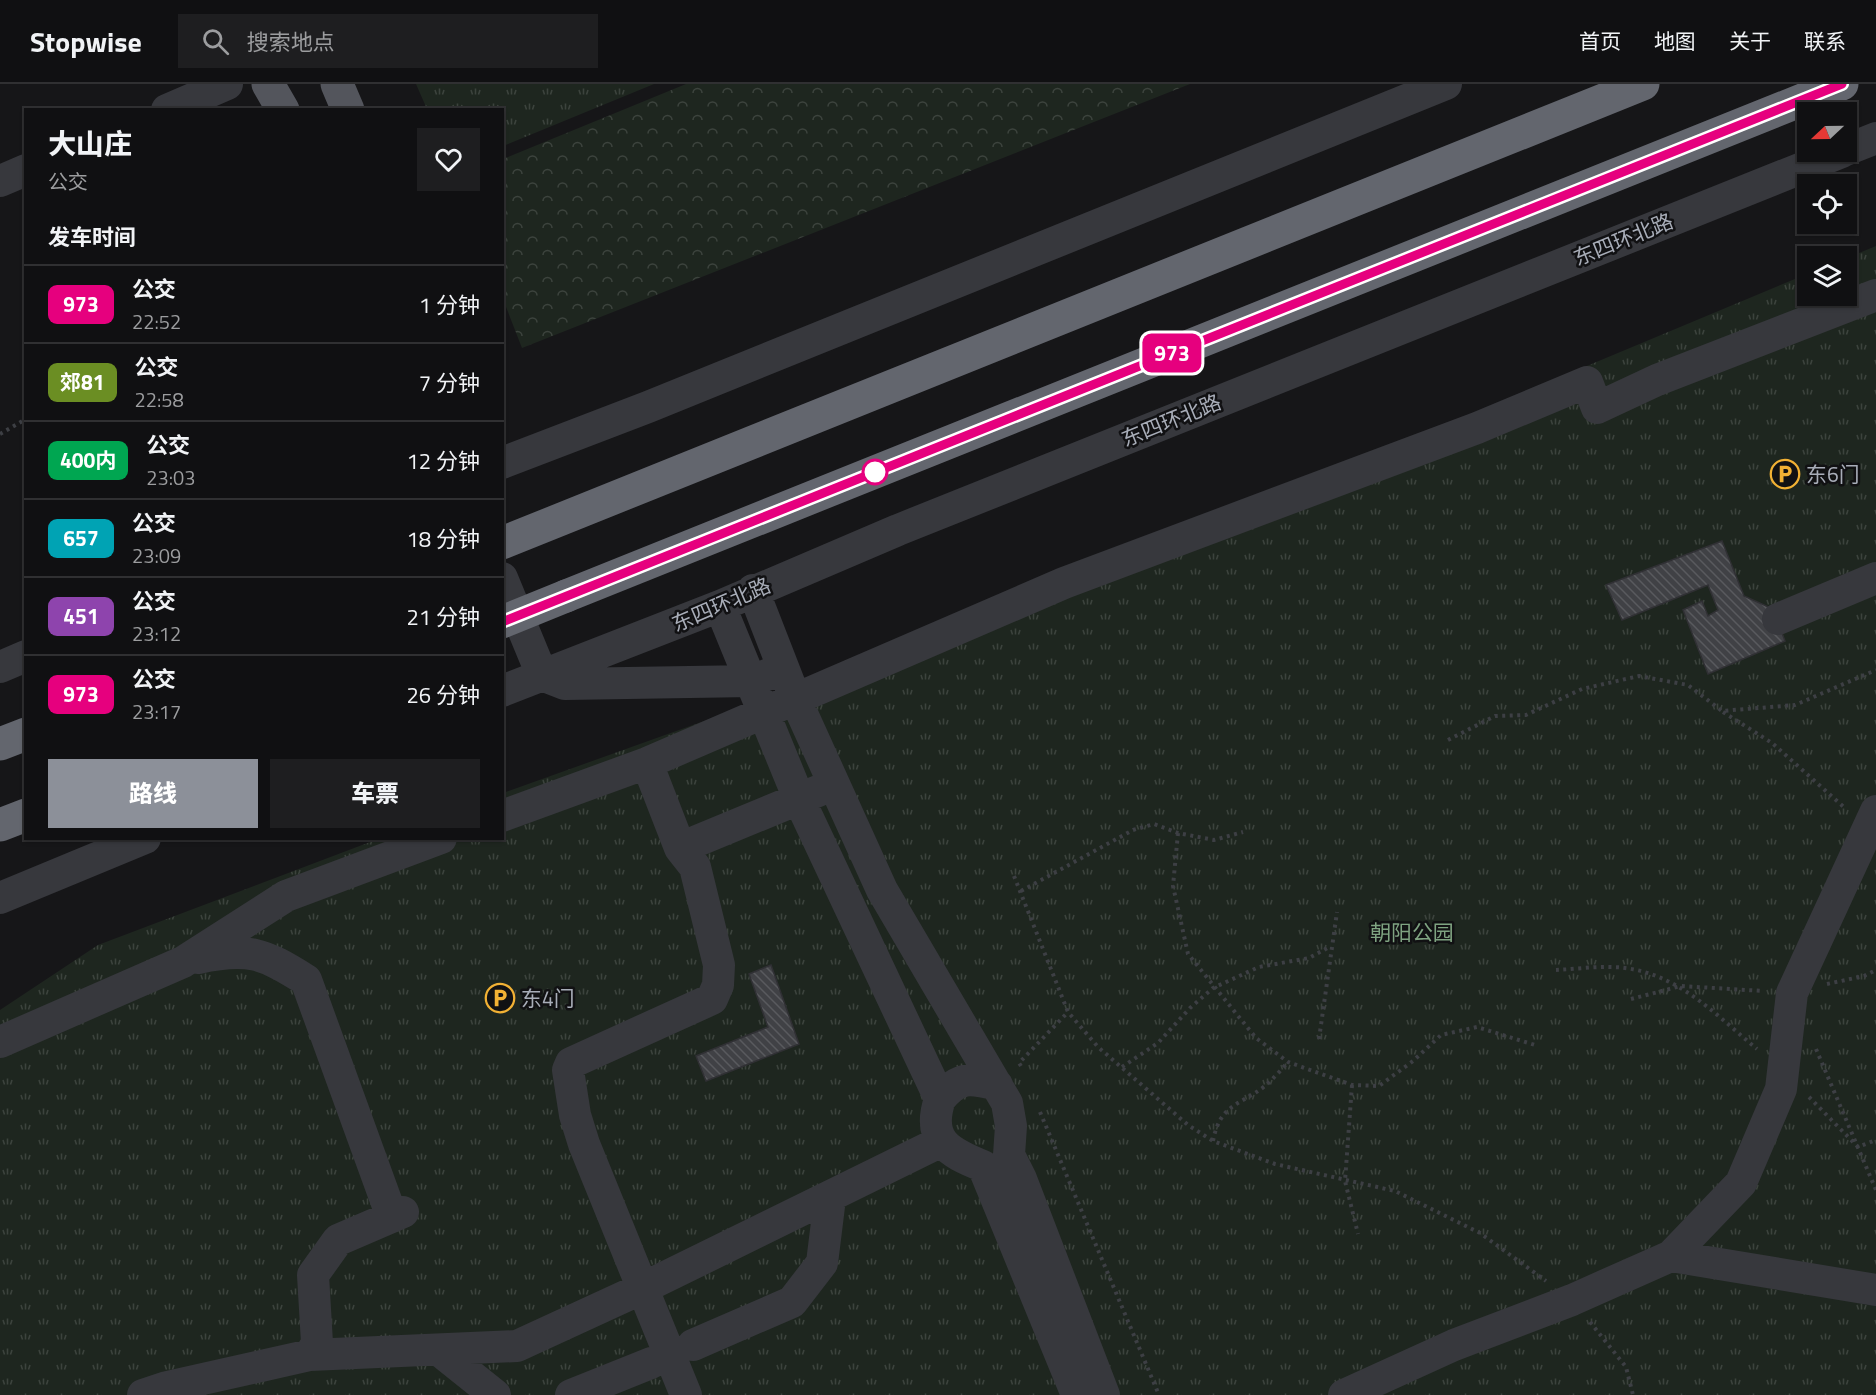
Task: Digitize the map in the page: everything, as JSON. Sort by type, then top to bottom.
[{"type":"highway","points":[[504,542],[1643,84]]},
{"type":"highway","points":[[504,620],[1842,84]]},
{"type":"highway","points":[[0,744],[24,735]]},
{"type":"highway","points":[[0,825],[24,816]]},
{"type":"main road","points":[[268,84],[282,108]]},
{"type":"main road","points":[[337,84],[347,108]]},
{"type":"street","points":[[172,108],[227,84]]},
{"type":"street","points":[[504,462],[648,407],[1446,84]]},
{"type":"street","points":[[1857,146],[1876,138]]},
{"type":"street","name":"东四环北路","points":[[504,690],[720,606],[753,590],[1817,162]]},
{"type":"street","points":[[0,181],[24,171]]},
{"type":"street","points":[[504,583],[542,675],[565,684],[752,681],[789,683],[1064,583],[1477,428],[1587,382],[1597,408],[1657,380],[1876,295]]},
{"type":"street","points":[[1778,619],[1876,578]]},
{"type":"street","points":[[753,590],[789,683],[838,783],[882,890],[1010,1079],[1006,1103],[1011,1126],[996,1161],[1077,1395]]},
{"type":"street","points":[[720,606],[800,799],[940,1099]]},
{"type":"street","points":[[0,666],[24,657]]},
{"type":"street","points":[[504,815],[647,763],[764,711],[789,683]]},
{"type":"street","points":[[647,763],[680,848],[695,867],[719,965],[718,985],[712,999],[672,1019],[609,1044],[571,1063],[568,1070],[575,1115],[584,1144],[686,1395]]},
{"type":"street","points":[[680,848],[838,783]]},
{"type":"street","points":[[1344,1395],[1454,1345],[1572,1300],[1671,1256],[1741,1184],[1781,1089],[1792,993],[1872,818]]},
{"type":"street","points":[[0,898],[140,840]]},
{"type":"street","points":[[0,1042],[183,962],[286,896],[436,840]]},
{"type":"street","points":[[183,962],[230,951],[272,958],[306,980],[398,1214],[338,1240],[313,1275],[317,1343],[310,1356]]},
{"type":"street","points":[[1010,1079],[971,1079],[952,1084],[940,1099],[934,1117],[940,1142],[957,1156],[996,1161],[1021,1179],[1104,1395]]},
{"type":"street","points":[[142,1395],[166,1387],[310,1356],[517,1346],[644,1288],[940,1142]]},
{"type":"street","points":[[693,1345],[792,1302],[822,1263],[830,1197]]},
{"type":"street","points":[[1671,1256],[1876,1290]]},
{"type":"street","points":[[440,1351],[495,1395]]},
{"type":"street","points":[[571,1395],[651,1363]]},
{"type":"path","points":[[0,434],[24,420]]},
{"type":"path","points":[[1722,711],[1795,705],[1876,670]]},
{"type":"path","points":[[1448,740],[1495,716],[1526,715],[1582,689],[1639,676],[1688,685],[1722,711],[1772,743],[1840,805],[1872,818]]},
{"type":"path","points":[[1021,891],[1133,830],[1154,824],[1178,833],[1214,840],[1243,832]]},
{"type":"path","points":[[1178,833],[1173,886],[1188,954],[1213,988],[1256,1038],[1288,1062],[1352,1085],[1379,1086],[1413,1061],[1442,1035],[1477,1027],[1535,1045]]},
{"type":"path","points":[[1014,876],[1068,1012],[1098,1047],[1188,1125],[1213,1141],[1275,1164],[1395,1191],[1480,1233],[1572,1300],[1626,1367],[1633,1395]]},
{"type":"path","points":[[1319,1039],[1337,912]]},
{"type":"path","points":[[1122,1067],[1158,1043],[1190,1008],[1213,988],[1259,967],[1309,958],[1331,946]]},
{"type":"path","points":[[1556,969],[1624,968],[1655,974],[1681,986],[1784,1071],[1858,1147]]},
{"type":"path","points":[[1631,999],[1681,986],[1792,993],[1864,976],[1876,970]]},
{"type":"path","points":[[1010,1079],[1019,1063],[1068,1012]]},
{"type":"path","points":[[1813,1043],[1876,1190]]},
{"type":"path","points":[[1213,1141],[1216,1125],[1231,1105],[1264,1086],[1288,1062]]},
{"type":"path","points":[[1352,1085],[1345,1181],[1358,1234]]},
{"type":"path","points":[[1037,1106],[1159,1395]]},
{"type":"path","points":[[1858,1147],[1876,1140]]},
{"type":"green space","points":[[416,84],[654,84],[504,146],[504,108],[427,108]]},
{"type":"green space","points":[[686,84],[1190,84],[522,348],[504,302],[504,159]]},
{"type":"green space","name":"朝阳公园","points":[[1876,246],[1876,1395],[0,1395],[0,1010],[98,945],[375,840],[504,840],[504,793],[760,701],[1467,416],[1797,278],[1797,306],[1857,306],[1857,254]]},
{"type":"building","points":[[1722,541],[1744,596],[1773,609],[1785,641],[1708,674],[1683,610],[1702,601],[1708,616],[1718,610],[1708,585],[1622,620],[1606,585]]},
{"type":"building","points":[[771,965],[799,1044],[706,1081],[696,1056],[768,1027],[749,974]]},
{"type":"bus line","name":"973","points":[[504,621],[1842,84]]},
{"type":"place","name":"东6门","points":[[1785,474]]},
{"type":"place","name":"东4门","points":[[500,998]]}]
